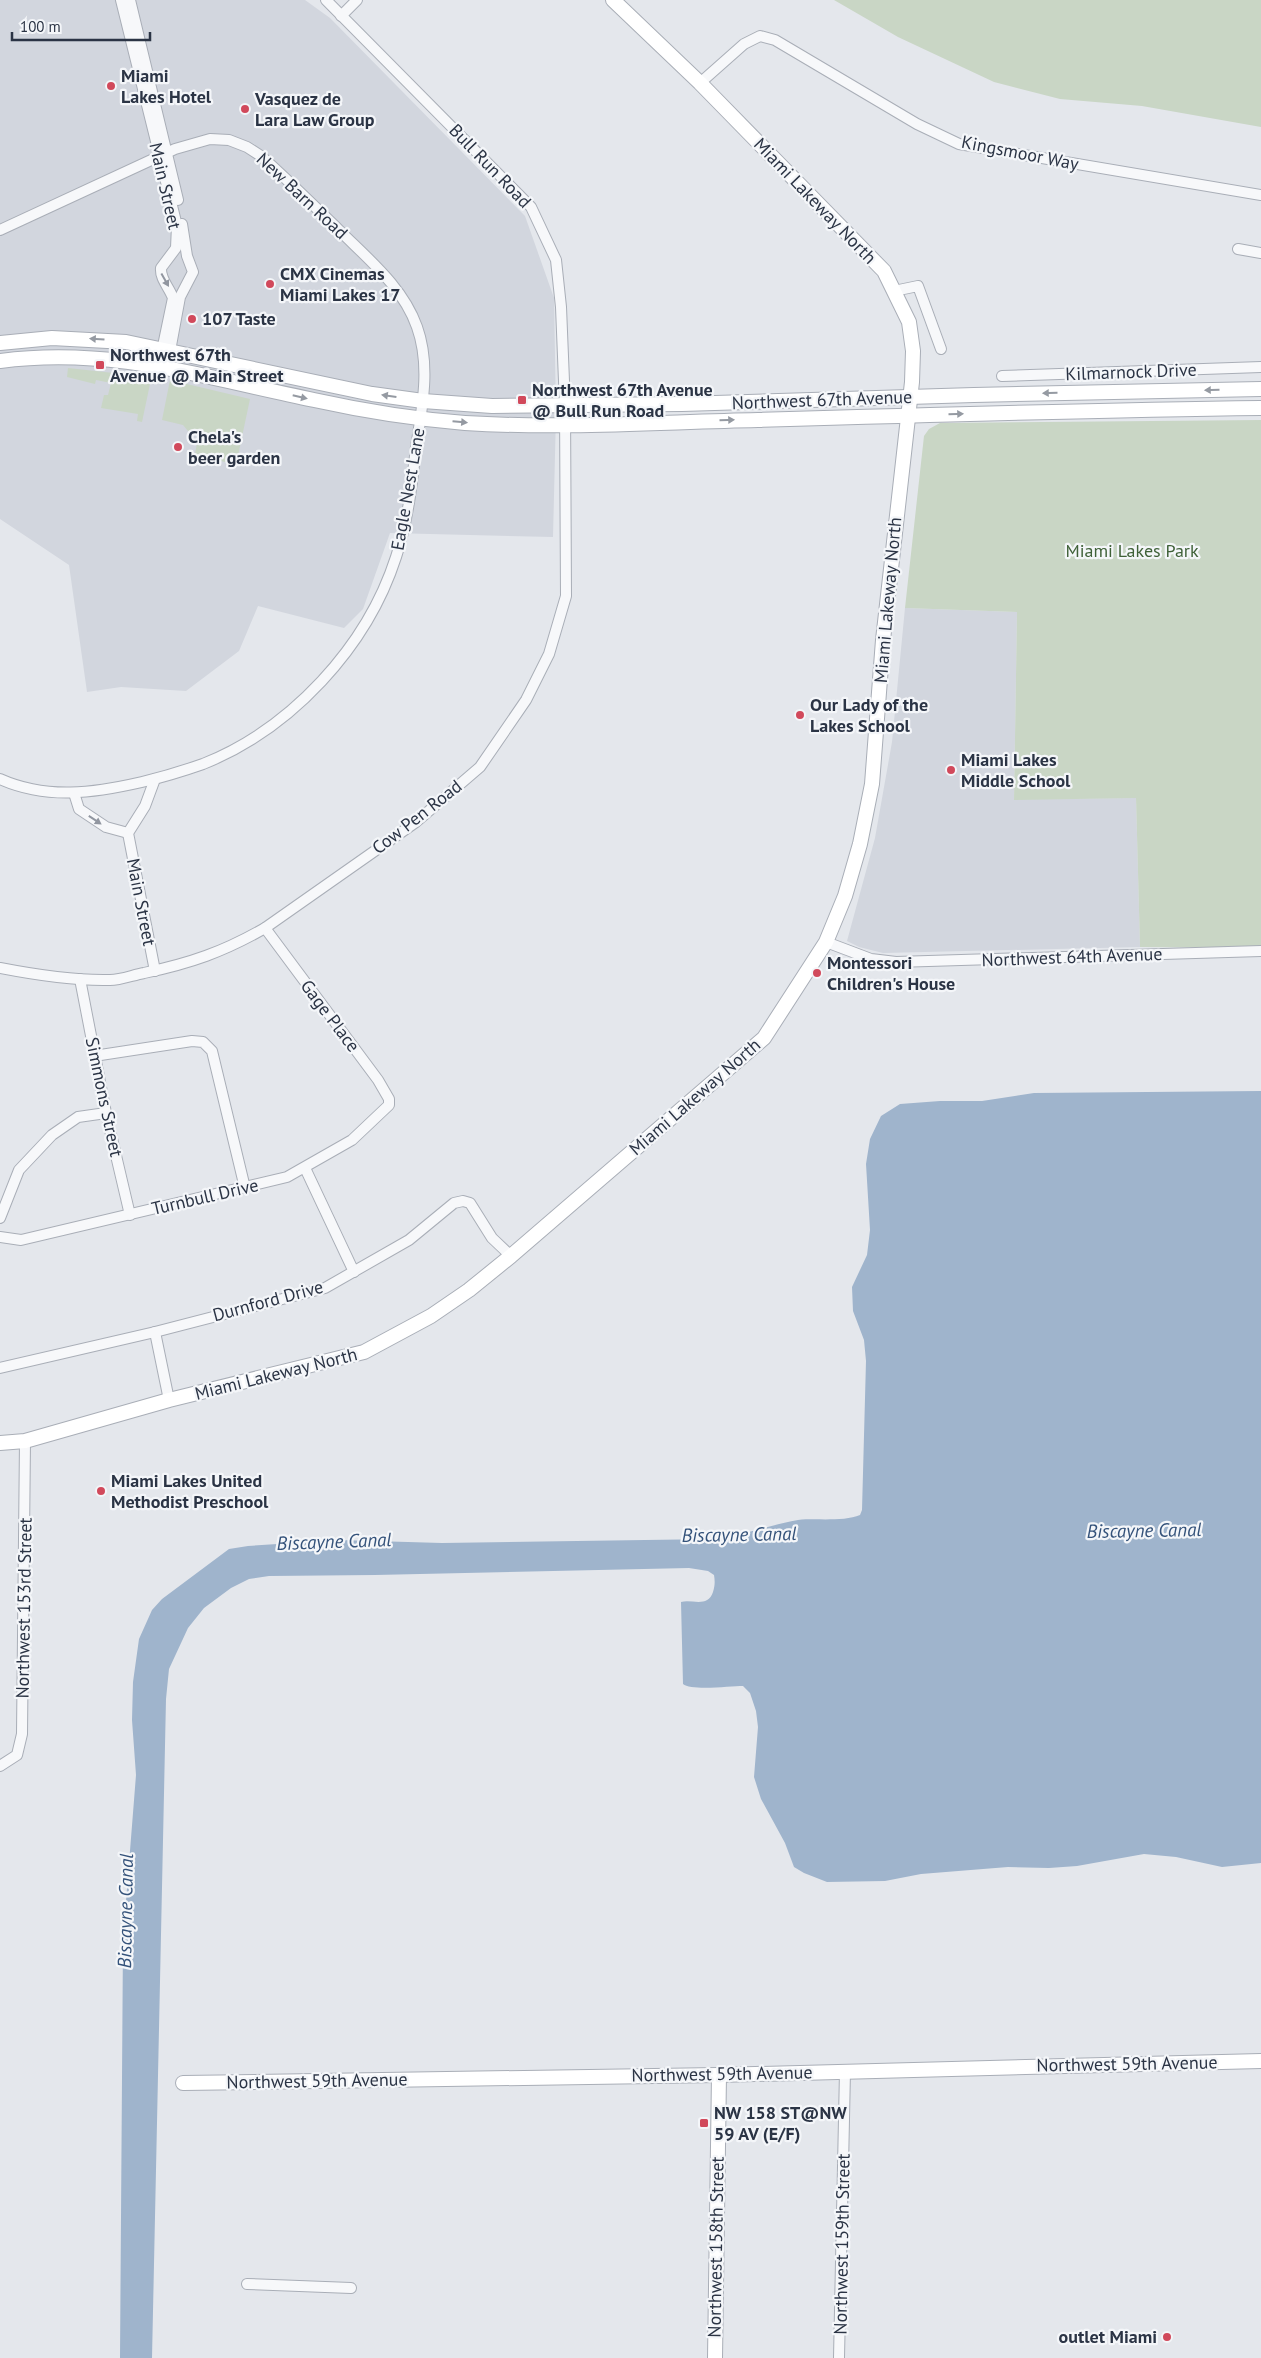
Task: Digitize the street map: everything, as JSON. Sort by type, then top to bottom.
[{"type":"street","name":"Main Street","points":[[121,0],[181,216],[187,256],[193,272],[180,297],[166,349]]},
{"type":"street","name":"Main Street","points":[[130,0],[177,226],[176,248],[161,268],[162,279],[170,288],[173,298],[163,366]]},
{"type":"street","name":"Bull Run Road","points":[[326,0],[531,206],[556,260],[561,307],[565,406]]},
{"type":"street","points":[[341,16],[356,0]]},
{"type":"street","name":"Miami Lakeway North","points":[[0,1443],[25,1441],[169,1400],[364,1352],[431,1316],[469,1290],[511,1256],[764,1038],[826,942],[845,896],[872,784],[883,632],[910,398],[913,351],[909,322],[884,271],[700,83],[613,0]]},
{"type":"street","name":"Kingsmoor Way","points":[[700,83],[744,44],[760,36],[775,40],[917,124],[959,144],[1261,195]]},
{"type":"street","name":"New Barn Road","points":[[0,230],[163,155],[210,139],[228,140],[247,146],[277,170],[387,278],[402,297],[414,320],[423,350],[423,401]]},
{"type":"street","points":[[1238,249],[1261,253]]},
{"type":"street","points":[[894,291],[918,286],[941,349]]},
{"type":"street","name":"Northwest 67th Avenue","points":[[0,343],[52,338],[126,342],[166,349],[324,385],[423,401],[492,406],[565,406],[1261,389]]},
{"type":"street","name":"Northwest 67th Avenue","points":[[0,361],[92,357],[163,366],[313,400],[421,418],[483,423],[566,424],[1261,408]]},
{"type":"street","name":"Kilmarnock Drive","points":[[1002,376],[1261,366]]},
{"type":"street","points":[[1110,392],[1111,410]]},
{"type":"street","name":"Eagle Nest Lane","points":[[0,778],[37,790],[74,793],[112,789],[155,779],[202,764],[271,726],[323,679],[351,646],[370,618],[396,558],[406,518],[423,401]]},
{"type":"street","name":"Cow Pen Road","points":[[0,968],[30,974],[112,980],[196,961],[239,943],[265,928],[416,822],[480,767],[526,700],[549,654],[566,596],[565,406]]},
{"type":"street","name":"Main Street","points":[[155,779],[145,806],[128,833],[155,971]]},
{"type":"street","name":"Main Street","points":[[74,793],[79,809],[106,827],[128,833]]},
{"type":"street","name":"Gage Place","points":[[265,928],[378,1080],[389,1098],[389,1105]]},
{"type":"street","name":"Northwest 64th Avenue","points":[[826,942],[871,959],[896,962],[1261,950]]},
{"type":"street","name":"Simmons Street","points":[[80,979],[94,1056],[130,1215]]},
{"type":"street","points":[[94,1056],[192,1041],[203,1042],[212,1051],[245,1188]]},
{"type":"street","name":"Turnbull Drive","points":[[0,1237],[21,1240],[287,1177],[352,1140],[389,1105]]},
{"type":"street","points":[[0,1218],[20,1170],[52,1135],[78,1117],[106,1112]]},
{"type":"street","points":[[305,1168],[354,1272]]},
{"type":"street","name":"Durnford Drive","points":[[0,1368],[154,1332],[325,1288],[409,1240],[454,1204],[463,1201],[470,1203],[492,1238],[511,1256]]},
{"type":"street","points":[[154,1332],[169,1400]]},
{"type":"street","name":"Northwest 153rd Street","points":[[1,1766],[17,1756],[22,1734],[25,1441]]},
{"type":"street","name":"Northwest 59th Avenue","points":[[183,2084],[719,2075],[1261,2061]]},
{"type":"street","name":"Northwest 159th Street","points":[[840,2358],[845,2071]]},
{"type":"street","name":"Northwest 158th Street","points":[[714,2358],[719,2075]]},
{"type":"street","points":[[247,2284],[351,2288]]},
{"type":"shaded area","points":[[0,0],[305,0],[330,18],[525,216],[554,298],[556,414],[553,537],[390,533],[363,609],[344,628],[258,606],[239,651],[186,691],[121,687],[87,692],[69,565],[0,519]]},
{"type":"shaded area","name":"Miami Lakes Middle School","points":[[905,608],[1017,612],[1014,799],[1136,798],[1140,947],[883,953],[859,947],[847,941],[875,838],[892,742]]},
{"type":"green space","points":[[834,0],[1261,0],[1261,127],[1142,106],[1060,99],[994,82],[898,37]]},
{"type":"green space","points":[[68,368],[150,377],[142,422],[137,421],[138,414],[101,408],[104,395],[108,395],[111,383],[96,380],[95,384],[67,377]]},
{"type":"green space","points":[[170,380],[250,399],[236,465],[195,454],[199,433],[188,431],[183,425],[162,420]]},
{"type":"green space","name":"Miami Lakes Park","points":[[1261,420],[1261,948],[1140,947],[1136,798],[1014,800],[1017,612],[905,608],[924,436],[929,429],[940,423]]},
{"type":"water","name":"Biscayne Canal","points":[[1261,1091],[1261,1863],[1222,1867],[1176,1857],[1144,1854],[1077,1866],[1049,1868],[1008,1867],[921,1874],[885,1881],[827,1882],[794,1867],[785,1843],[761,1799],[754,1777],[758,1727],[756,1711],[750,1693],[743,1686],[702,1688],[683,1684],[681,1602],[699,1602],[711,1597],[715,1579],[714,1575],[708,1571],[689,1568],[269,1576],[249,1579],[231,1588],[204,1608],[188,1628],[169,1669],[166,1699],[152,2358],[120,2358],[123,1939],[136,1775],[132,1720],[133,1682],[139,1639],[152,1610],[162,1599],[229,1549],[248,1546],[339,1540],[442,1543],[714,1539],[798,1520],[838,1519],[860,1515],[862,1510],[866,1361],[864,1340],[853,1311],[852,1287],[867,1255],[870,1230],[866,1164],[870,1139],[881,1116],[900,1104],[940,1101],[982,1101],[1034,1093]]},
{"type":"place","name":"Miami Lakes Hotel","points":[[111,86]]},
{"type":"place","name":"Vasquez de Lara Law Group","points":[[245,109]]},
{"type":"place","name":"CMX Cinemas Miami Lakes 17","points":[[270,284]]},
{"type":"place","name":"107 Taste","points":[[192,319]]},
{"type":"place","name":"Northwest 67th Avenue @ Main Street","points":[[100,365]]},
{"type":"place","name":"Northwest 67th Avenue @ Bull Run Road","points":[[522,400]]},
{"type":"place","name":"Chela's beer garden","points":[[178,447]]},
{"type":"place","name":"Our Lady of the Lakes School","points":[[800,715]]},
{"type":"place","name":"Miami Lakes Middle School","points":[[951,770]]},
{"type":"place","name":"Montessori Children's House","points":[[817,973]]},
{"type":"place","name":"Miami Lakes United Methodist Preschool","points":[[101,1491]]},
{"type":"place","name":"NW 158 ST@NW 59 AV (E/F)","points":[[704,2123]]},
{"type":"place","name":"outlet Miami","points":[[1167,2337]]}]
